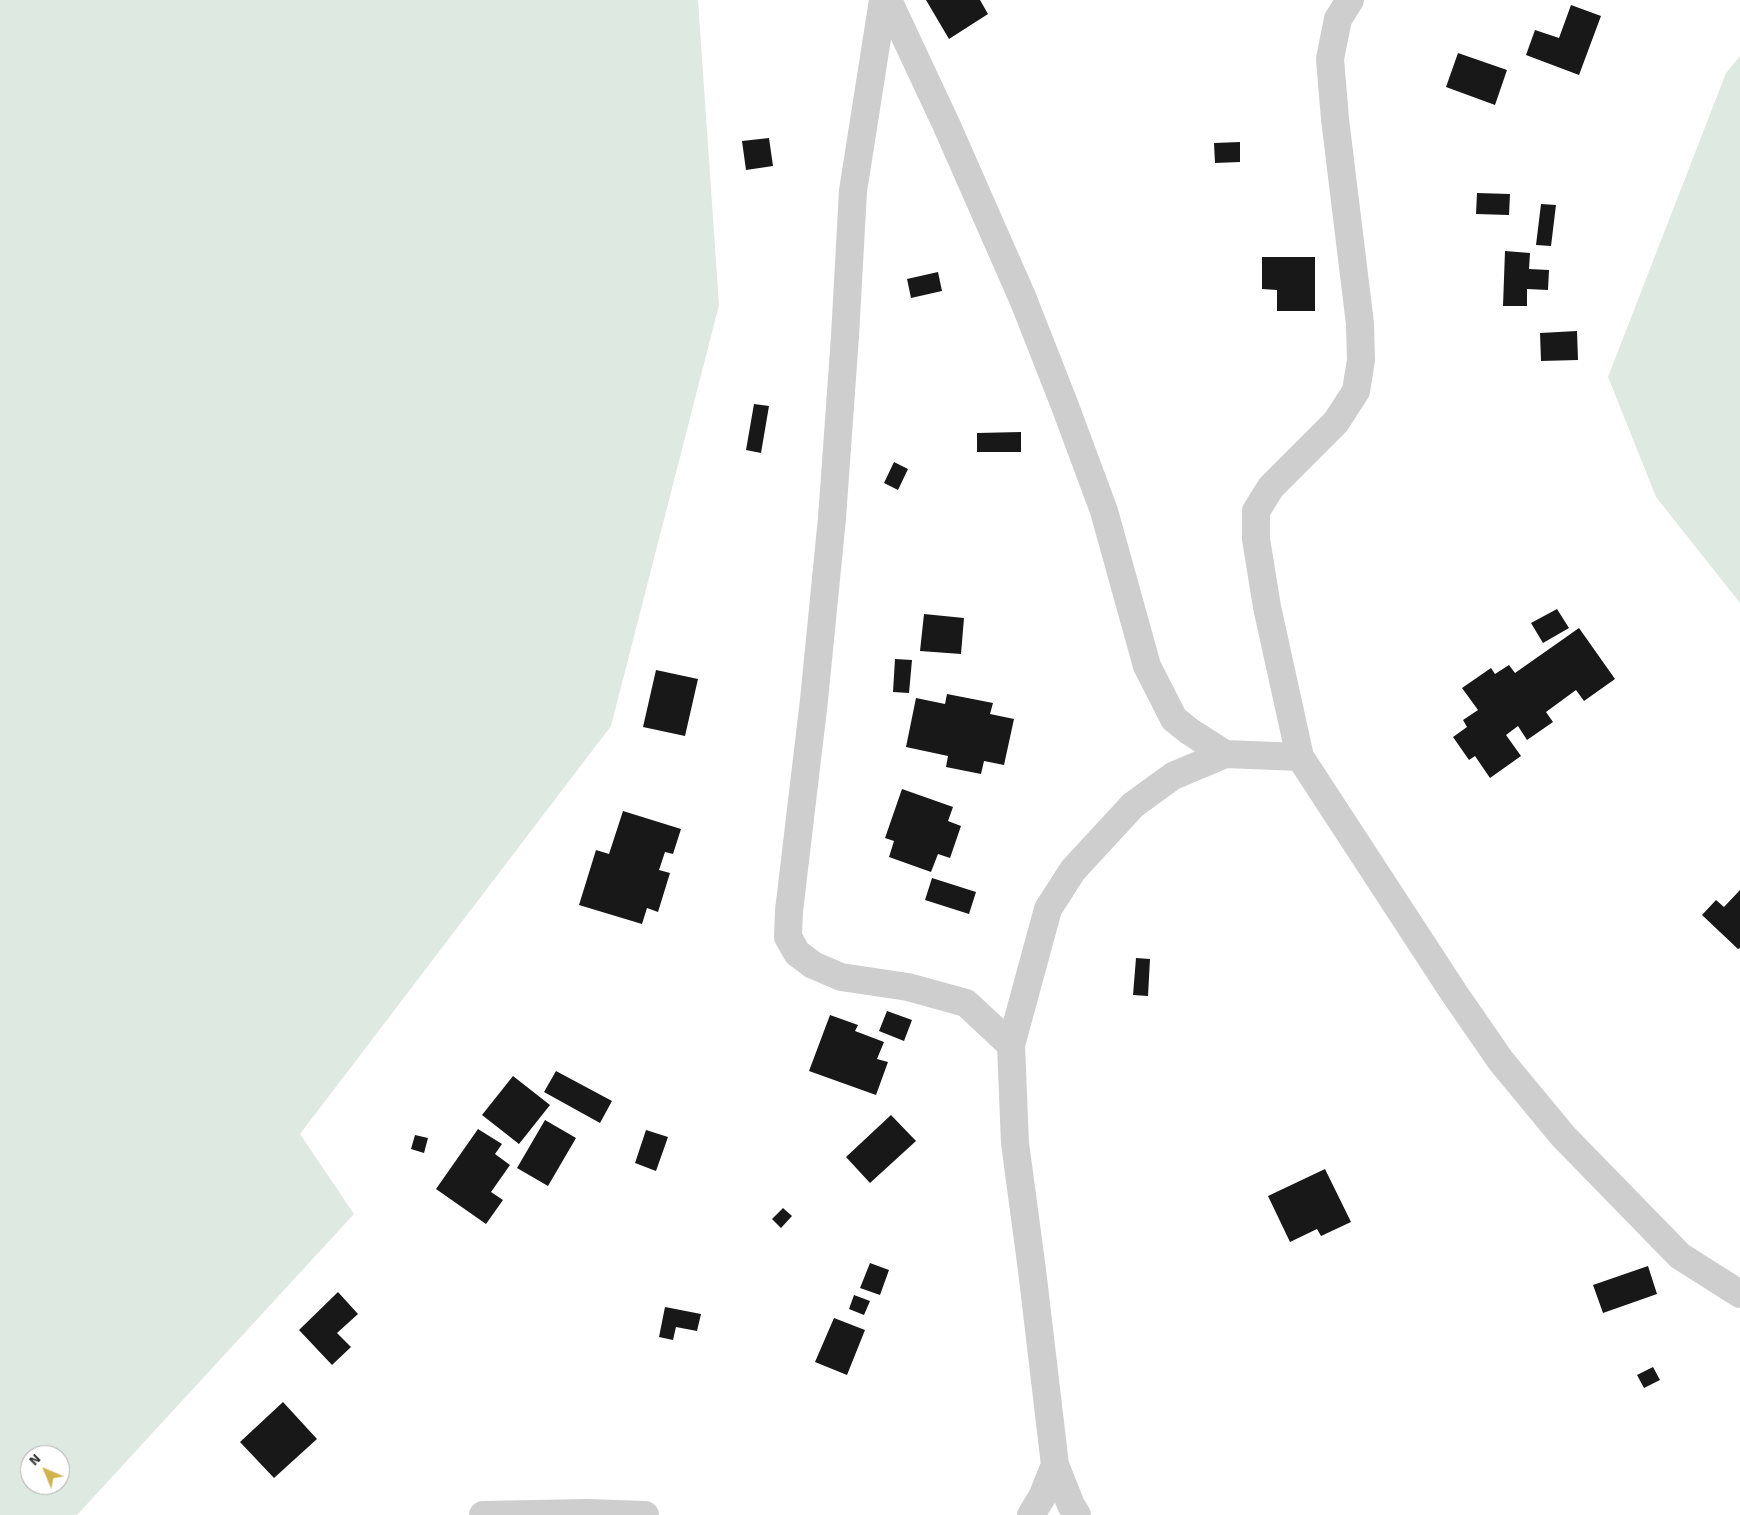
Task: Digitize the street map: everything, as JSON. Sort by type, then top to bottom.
[{"type":"street","points":[[883,0],[853,190],[832,518],[814,700],[789,911],[788,937],[798,953],[813,965],[841,977],[908,987],[966,1003],[1011,1045]]},
{"type":"street","points":[[888,0],[946,124],[1023,299],[1065,406],[1104,511],[1147,666],[1174,718],[1189,731],[1225,754]]},
{"type":"street","points":[[1350,0],[1338,19],[1330,59],[1338,149],[1360,324],[1361,360],[1356,391],[1336,422],[1271,487],[1256,511],[1256,539],[1267,607],[1300,757],[1448,984],[1501,1061],[1562,1136],[1680,1256],[1740,1294]]},
{"type":"street","points":[[1077,1515],[1055,1465],[1015,1143],[1011,1045],[1048,909],[1073,870],[1133,804],[1174,776],[1225,754],[1300,757]]},
{"type":"street","points":[[1030,1515],[1042,1497],[1055,1465]]},
{"type":"street","points":[[483,1515],[587,1513],[645,1515]]},
{"type":"shaded area","points":[[0,0],[698,0],[719,305],[611,726],[300,1134],[354,1214],[77,1515],[0,1515]]},
{"type":"shaded area","points":[[1740,56],[1740,603],[1656,497],[1608,377],[1726,73]]},
{"type":"building","points":[[926,0],[980,0],[988,14],[949,39]]},
{"type":"building","points":[[1571,5],[1601,16],[1579,75],[1526,55],[1535,30],[1559,38]]},
{"type":"building","points":[[1458,53],[1507,70],[1495,105],[1446,87]]},
{"type":"building","points":[[769,138],[773,166],[746,170],[742,141]]},
{"type":"building","points":[[1240,142],[1240,162],[1215,163],[1214,143]]},
{"type":"building","points":[[1477,193],[1510,194],[1509,215],[1476,214]]},
{"type":"building","points":[[1541,204],[1556,205],[1551,246],[1536,245]]},
{"type":"building","points":[[1505,251],[1530,253],[1529,269],[1549,270],[1548,290],[1527,289],[1527,306],[1503,306]]},
{"type":"building","points":[[1262,257],[1315,257],[1315,311],[1277,311],[1277,290],[1262,289]]},
{"type":"building","points":[[938,272],[942,291],[911,298],[907,279]]},
{"type":"building","points":[[1577,331],[1578,360],[1541,361],[1540,333]]},
{"type":"building","points":[[754,404],[769,406],[761,453],[746,450]]},
{"type":"building","points":[[1021,432],[1021,452],[977,452],[977,433]]},
{"type":"building","points":[[894,462],[908,469],[898,490],[884,483]]},
{"type":"building","points":[[1557,609],[1569,628],[1543,643],[1531,623]]},
{"type":"building","points":[[924,614],[964,618],[961,654],[920,651]]},
{"type":"building","points":[[1579,628],[1615,679],[1584,701],[1576,690],[1546,712],[1553,722],[1527,740],[1518,726],[1506,735],[1521,756],[1490,778],[1475,756],[1469,760],[1453,737],[1467,727],[1463,720],[1478,710],[1462,688],[1491,668],[1495,674],[1509,665],[1515,673]]},
{"type":"building","points":[[895,659],[912,660],[909,693],[893,692]]},
{"type":"building","points":[[656,670],[698,679],[685,736],[643,727]]},
{"type":"building","points":[[947,694],[993,703],[990,714],[1014,719],[1004,765],[984,761],[981,774],[946,767],[948,756],[906,747],[916,698],[945,704]]},
{"type":"building","points":[[902,789],[953,807],[948,821],[961,826],[950,858],[938,854],[931,872],[889,857],[894,841],[885,838]]},
{"type":"building","points":[[623,811],[681,829],[673,854],[665,852],[659,870],[670,873],[658,912],[647,908],[642,924],[579,905],[596,850],[609,854]]},
{"type":"building","points":[[932,878],[976,892],[969,914],[925,900]]},
{"type":"building","points":[[1740,890],[1740,948],[1738,949],[1702,915],[1716,900],[1724,907]]},
{"type":"building","points":[[1136,958],[1150,959],[1148,996],[1133,995]]},
{"type":"building","points":[[887,1011],[912,1020],[904,1041],[879,1031]]},
{"type":"building","points":[[830,1015],[858,1025],[855,1031],[884,1042],[877,1059],[888,1062],[876,1095],[809,1071]]},
{"type":"building","points":[[556,1071],[612,1101],[600,1123],[544,1092]]},
{"type":"building","points":[[513,1076],[550,1105],[519,1144],[482,1115]]},
{"type":"building","points":[[891,1115],[916,1141],[870,1183],[846,1157]]},
{"type":"building","points":[[545,1120],[576,1138],[548,1186],[517,1168]]},
{"type":"building","points":[[478,1129],[502,1144],[495,1154],[510,1165],[491,1192],[503,1200],[486,1224],[436,1189]]},
{"type":"building","points":[[646,1130],[668,1137],[656,1171],[635,1163]]},
{"type":"building","points":[[415,1135],[428,1138],[424,1153],[411,1149]]},
{"type":"building","points":[[1325,1169],[1351,1222],[1321,1236],[1317,1229],[1290,1242],[1268,1196]]},
{"type":"building","points":[[783,1208],[792,1216],[781,1228],[772,1219]]},
{"type":"building","points":[[870,1263],[889,1270],[880,1295],[860,1288]]},
{"type":"building","points":[[1648,1266],[1657,1294],[1603,1313],[1593,1285]]},
{"type":"building","points":[[338,1292],[358,1314],[337,1333],[351,1347],[332,1365],[299,1330]]},
{"type":"building","points":[[854,1295],[870,1301],[864,1315],[849,1309]]},
{"type":"building","points":[[665,1307],[701,1314],[697,1331],[676,1327],[673,1340],[659,1337]]},
{"type":"building","points":[[834,1318],[865,1330],[847,1375],[815,1362]]},
{"type":"building","points":[[1653,1367],[1660,1380],[1644,1388],[1637,1375]]},
{"type":"building","points":[[283,1402],[317,1439],[274,1478],[240,1442]]}]
